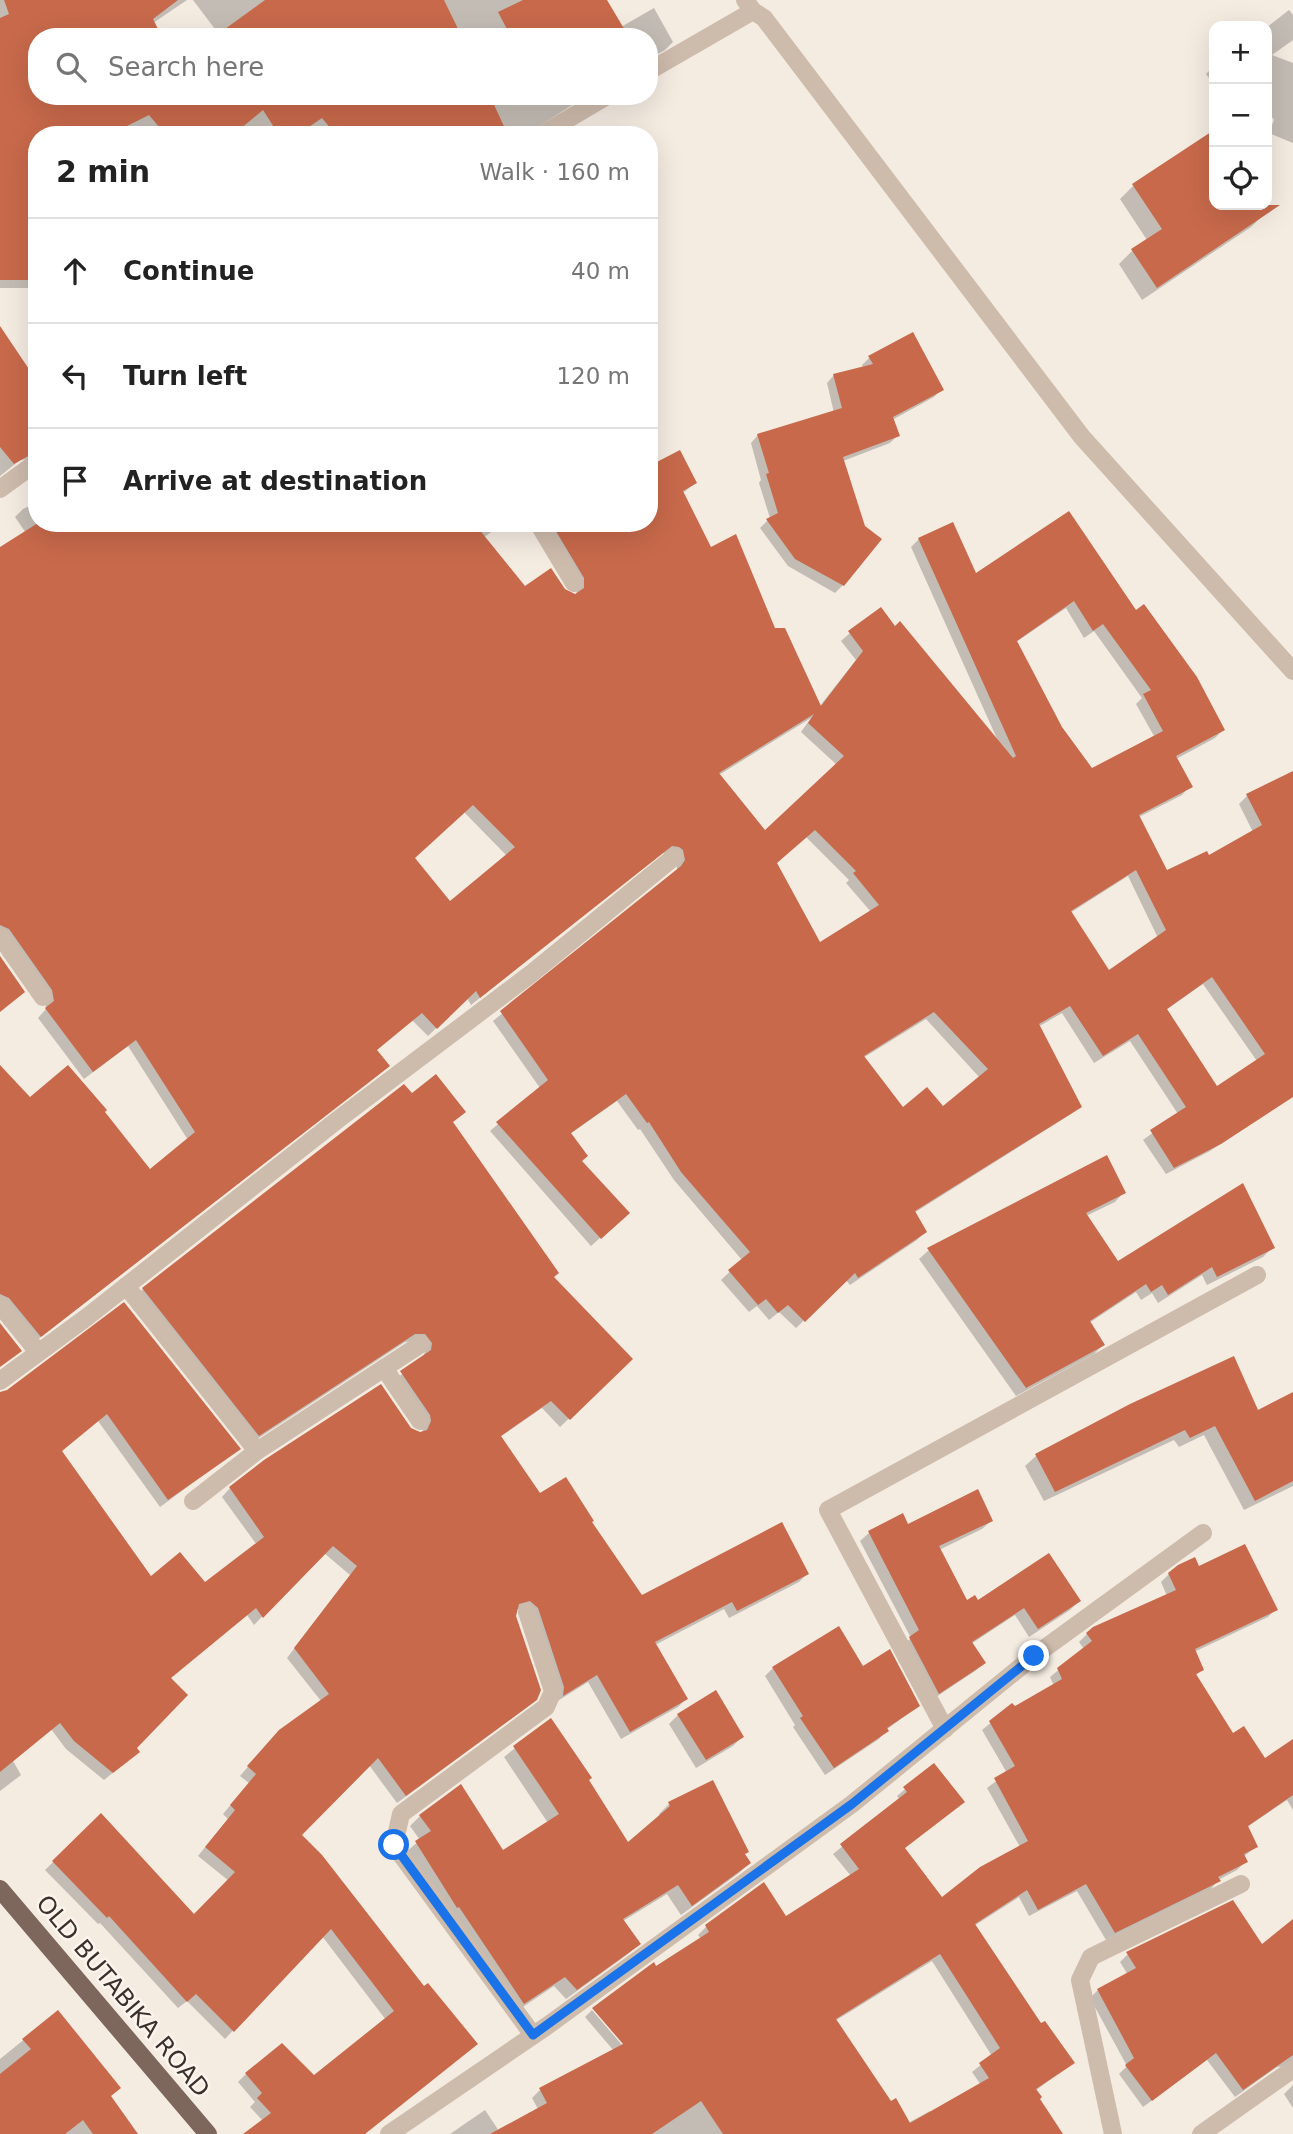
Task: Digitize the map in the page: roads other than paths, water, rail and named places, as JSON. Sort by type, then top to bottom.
[{"type":"main road","name":"OLD BUTABIKA ROAD","points":[[0,1889],[208,2134]]},
{"type":"street","points":[[658,65],[749,5],[764,19],[1082,437],[1293,671]]},
{"type":"street","points":[[556,126],[592,105]]},
{"type":"street","points":[[0,489],[28,469]]},
{"type":"street","points":[[543,532],[574,583]]},
{"type":"street","points":[[0,1381],[532,973],[674,857]]},
{"type":"street","points":[[0,936],[43,997]]},
{"type":"street","points":[[945,1729],[828,1510],[1257,1275]]},
{"type":"street","points":[[126,1286],[257,1451]]},
{"type":"street","points":[[0,1305],[38,1352]]},
{"type":"street","points":[[193,1501],[257,1451],[421,1344]]},
{"type":"street","points":[[384,1368],[421,1421]]},
{"type":"street","points":[[389,2134],[533,2035],[852,1804],[1034,1656],[1203,1533]]},
{"type":"street","points":[[527,1612],[552,1691],[546,1707],[401,1814],[394,1845],[533,2035]]},
{"type":"street","points":[[1113,2134],[1080,1980],[1091,1957],[1241,1884]]},
{"type":"street","points":[[1201,2134],[1293,2069]]}]
